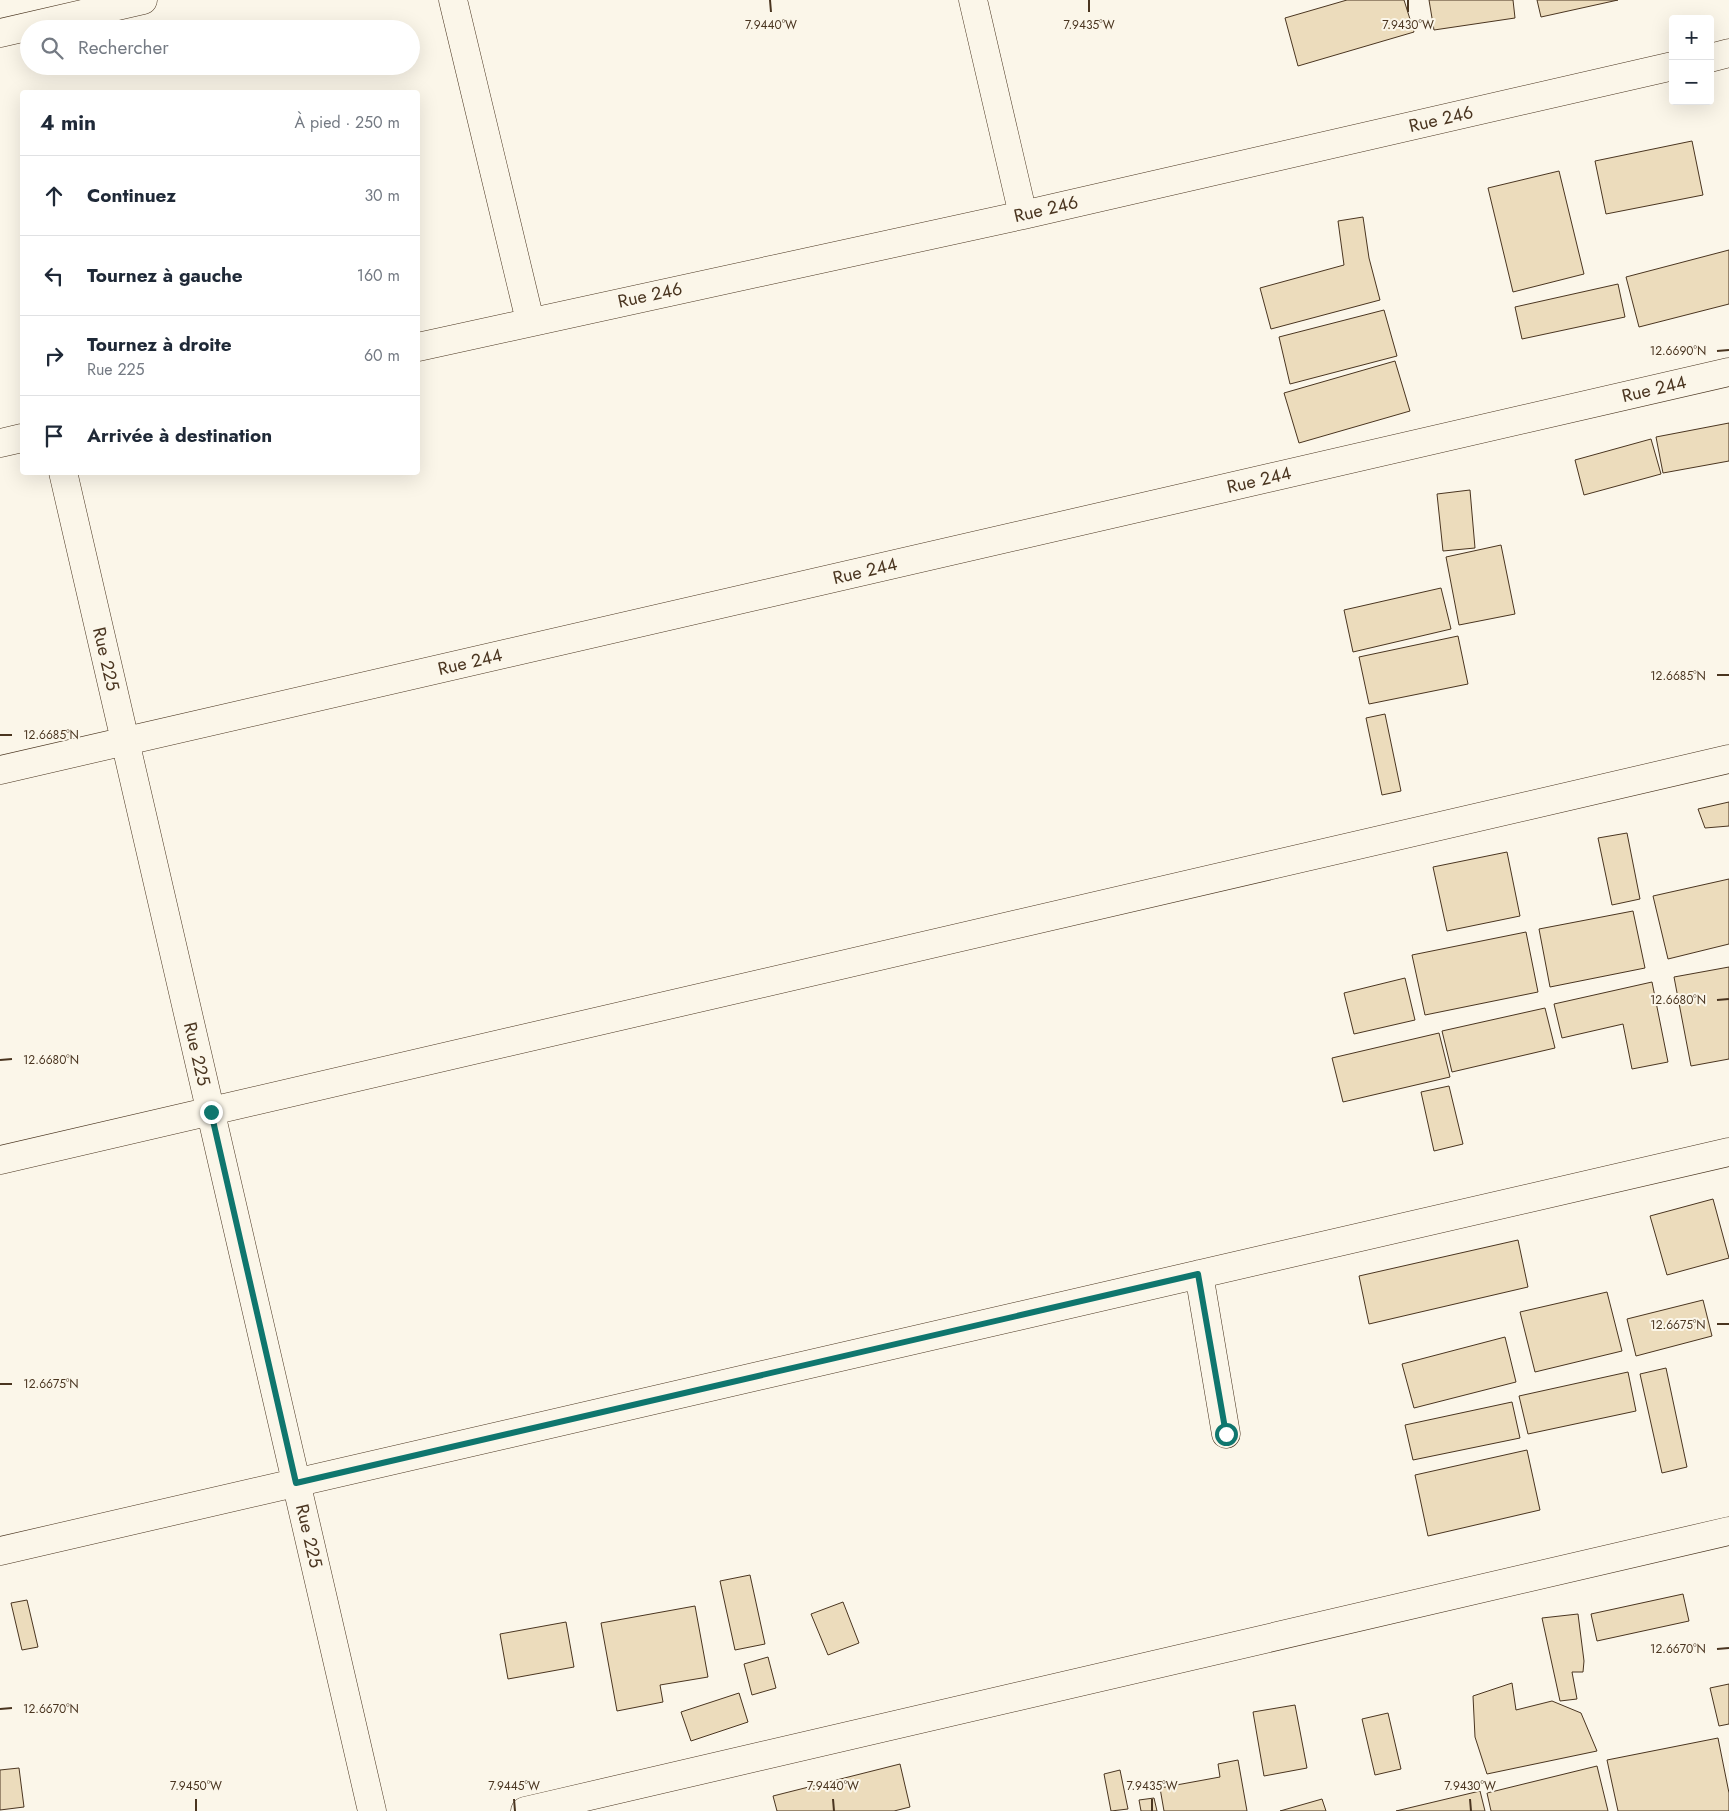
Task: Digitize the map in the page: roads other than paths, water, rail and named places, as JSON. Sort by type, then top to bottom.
[{"type":"street","points":[[56,20],[143,0]]},
{"type":"street","points":[[453,0],[530,321]]},
{"type":"street","points":[[973,0],[1023,215]]},
{"type":"street","points":[[0,33],[20,28]]},
{"type":"street","points":[[1714,57],[1729,53]]},
{"type":"street","name":"Rue 246","points":[[420,347],[530,321],[1023,215],[1669,67]]},
{"type":"street","name":"Rue 244","points":[[0,770],[1729,372]]},
{"type":"street","points":[[0,443],[20,438]]},
{"type":"street","name":"Rue 225","points":[[64,475],[372,1811]]},
{"type":"street","points":[[0,1160],[1729,758]]},
{"type":"street","points":[[0,1550],[1729,1152]]},
{"type":"street","points":[[1198,1274],[1226,1434]]},
{"type":"street","points":[[525,1811],[1729,1531]]}]
